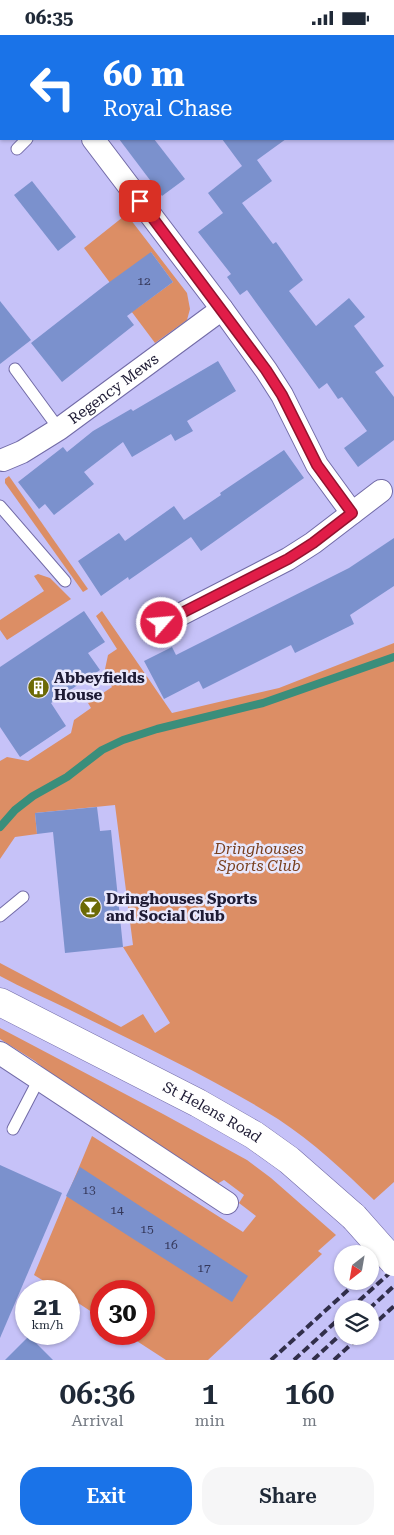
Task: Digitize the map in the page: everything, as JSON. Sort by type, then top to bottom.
[{"type":"street","points":[[94,140],[266,370],[282,395],[317,465],[352,513]]},
{"type":"street","name":"Regency Mews","points":[[1,461],[22,453],[59,429],[222,309]]},
{"type":"street","points":[[162,623],[288,559],[313,543],[380,491]]},
{"type":"street","name":"St Helens Road","points":[[0,1002],[198,1103],[254,1135],[290,1160],[354,1217],[394,1262]]},
{"type":"street","points":[[0,1053],[227,1203]]},
{"type":"lane","points":[[17,149],[26,140]]},
{"type":"lane","points":[[15,369],[59,429]]},
{"type":"lane","points":[[0,506],[65,581]]},
{"type":"lane","points":[[0,916],[23,897]]},
{"type":"lane","points":[[13,1129],[39,1079]]},
{"type":"green space","points":[[124,211],[187,293],[190,309],[187,320],[155,343],[84,248],[123,217]],"holes":[[[151,252],[173,282],[136,309]]]},
{"type":"green space","points":[[9,476],[88,589],[83,592],[5,483],[5,479]]},
{"type":"green space","points":[[38,574],[50,578],[71,599],[7,640],[0,630],[0,620],[44,591],[34,576]]},
{"type":"green space","name":"Dringhouses Sports Club","points":[[102,611],[172,713],[279,688],[394,643],[394,1182],[374,1200],[304,1137],[253,1104],[175,1061],[0,976],[0,963],[121,1027],[143,1014],[155,1033],[170,1023],[123,947],[133,945],[115,805],[35,813],[37,834],[15,837],[0,859],[0,761],[7,757],[28,761],[71,733],[74,720],[91,708],[88,703],[112,687],[104,674],[108,655],[117,649],[96,616]]},
{"type":"green space","points":[[0,1028],[247,1160],[271,1178],[336,1235],[318,1251],[322,1254],[208,1360],[166,1360],[143,1345],[155,1345],[155,1280],[90,1280],[90,1311],[80,1304],[80,1280],[42,1280],[34,1275],[92,1136],[243,1232],[256,1216],[239,1203],[244,1195],[224,1180],[217,1184],[68,1088],[35,1061],[0,1039]]},
{"type":"building","points":[[120,140],[155,140],[185,179],[162,196]]},
{"type":"building","points":[[223,140],[285,140],[257,160],[272,181],[242,203],[273,244],[276,242],[303,280],[289,291],[316,326],[349,298],[365,317],[354,326],[384,366],[375,372],[394,397],[394,440],[358,467],[344,448],[367,431],[342,397],[338,399],[327,383],[319,389],[247,290],[240,295],[227,277],[231,274],[198,232],[223,213],[208,193],[242,166]]},
{"type":"building","points":[[32,181],[76,237],[58,251],[14,195]]},
{"type":"building","points":[[151,252],[173,282],[127,316],[134,325],[62,382],[31,343]]},
{"type":"building","points":[[0,301],[31,340],[0,364]]},
{"type":"building","points":[[218,361],[236,391],[187,421],[193,431],[175,441],[171,434],[132,457],[123,442],[84,472],[94,484],[54,515],[45,504],[39,509],[18,482],[63,447],[67,452],[93,431],[131,409],[133,411]]},
{"type":"building","points":[[284,450],[304,478],[201,551],[191,537],[129,580],[128,577],[101,596],[78,561],[119,533],[125,541],[174,506],[184,520]]},
{"type":"building","points":[[394,538],[394,586],[350,615],[354,624],[295,653],[291,645],[203,689],[199,681],[164,699],[144,661],[172,647],[176,655],[349,568]]},
{"type":"building","name":"Abbeyfields House","points":[[84,611],[105,642],[88,653],[100,670],[51,703],[66,726],[20,757],[0,727],[0,667]]},
{"type":"building","name":"Dringhouses Sports and Social Club","points":[[97,807],[100,831],[111,830],[123,947],[65,953],[53,832],[37,834],[35,813]]},
{"type":"building","points":[[0,1165],[62,1193],[25,1280],[15,1280],[15,1303],[0,1338]]},
{"type":"building","points":[[80,1167],[248,1276],[232,1302],[66,1196]]},
{"type":"building","points":[[20,1345],[38,1345],[53,1360],[5,1360]]},
{"type":"waterway","points":[[0,827],[15,810],[33,796],[67,777],[102,750],[123,740],[157,729],[263,703],[394,657]]},
{"type":"railway","points":[[379,1263],[394,1249]]},
{"type":"railway","points":[[360,1300],[394,1269]]},
{"type":"railway","points":[[379,1300],[394,1286]]},
{"type":"railway","points":[[271,1360],[348,1290]]},
{"type":"railway","points":[[379,1320],[394,1306]]},
{"type":"railway","points":[[294,1360],[334,1323]]},
{"type":"railway","points":[[313,1360],[334,1340]]},
{"type":"railway","points":[[334,1360],[350,1345]]},
{"type":"place","name":"Abbeyfields House","points":[[38,687]]},
{"type":"place","name":"Dringhouses Sports and Social Club","points":[[90,908]]},
{"type":"route","points":[[140,201],[266,370],[282,395],[317,465],[352,513],[313,543],[288,559],[162,623]]}]
